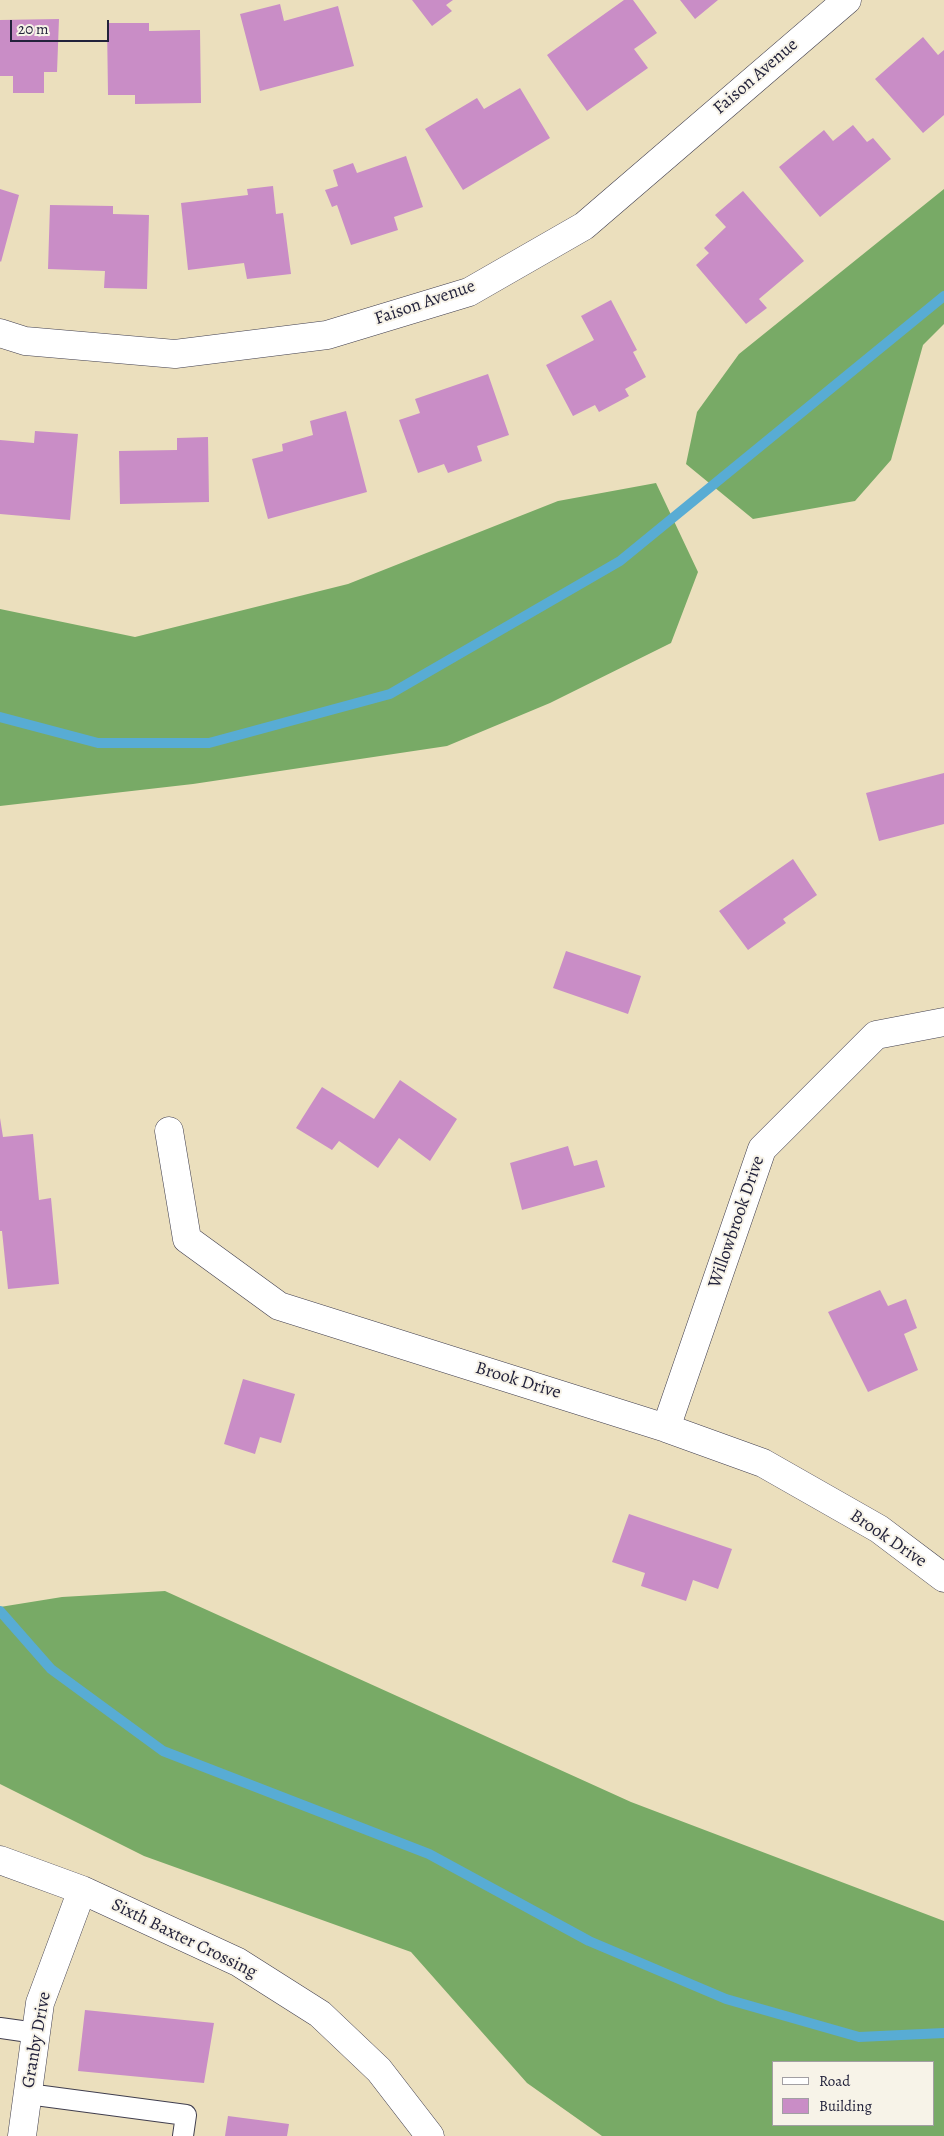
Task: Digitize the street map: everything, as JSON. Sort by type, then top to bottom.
[{"type":"street","name":"Faison Avenue","points":[[0,333],[25,341],[176,354],[327,335],[469,292],[584,226],[847,0]]},
{"type":"street","name":"Willowbrook Drive","points":[[666,1428],[762,1149],[876,1035],[944,1022]]},
{"type":"street","name":"Brook Drive","points":[[169,1131],[187,1239],[279,1306],[666,1428],[763,1463],[879,1530],[944,1578]]},
{"type":"street","name":"Sixth Baxter Crossing","points":[[0,1860],[82,1890],[238,1962],[320,2014],[380,2070],[430,2136]]},
{"type":"street","name":"Granby Drive","points":[[22,2136],[40,2003],[82,1890]]},
{"type":"lane","points":[[0,2028],[36,2033]]},
{"type":"lane","points":[[28,2094],[186,2115],[183,2136]]},
{"type":"green space","points":[[944,189],[944,324],[923,345],[891,460],[855,501],[753,519],[686,464],[697,412],[739,354]]},
{"type":"green space","points":[[656,483],[698,572],[671,643],[550,703],[447,746],[193,784],[0,806],[0,609],[135,637],[348,584],[558,501]]},
{"type":"green space","points":[[165,1591],[631,1802],[944,1921],[944,2136],[602,2136],[527,2083],[411,1952],[144,1856],[0,1784],[0,1607],[62,1597]]},
{"type":"building","points":[[412,0],[453,0],[446,5],[452,11],[432,26]]},
{"type":"building","points":[[624,0],[633,0],[657,33],[634,49],[648,68],[587,111],[547,55]]},
{"type":"building","points":[[680,0],[718,0],[695,19]]},
{"type":"building","points":[[280,4],[284,21],[338,6],[354,66],[260,91],[240,14]]},
{"type":"building","points":[[59,19],[57,72],[44,72],[44,93],[13,93],[13,76],[0,76],[0,20]]},
{"type":"building","points":[[107,23],[149,23],[149,31],[200,30],[201,103],[135,104],[135,95],[108,95]]},
{"type":"building","points":[[923,37],[938,55],[944,50],[944,115],[923,133],[875,79]]},
{"type":"building","points":[[520,88],[550,138],[463,190],[425,129],[477,98],[484,109]]},
{"type":"building","points":[[853,125],[867,142],[873,138],[891,159],[820,217],[779,167],[824,130],[833,141]]},
{"type":"building","points":[[406,156],[423,207],[394,217],[398,230],[351,245],[337,205],[332,207],[325,190],[338,186],[333,170],[353,163],[357,173]]},
{"type":"building","points":[[273,186],[276,214],[283,213],[291,274],[247,279],[244,263],[188,270],[181,203],[248,195],[247,189]]},
{"type":"building","points":[[0,189],[19,195],[1,262],[0,261]]},
{"type":"building","points":[[743,191],[804,261],[759,299],[767,308],[746,324],[696,265],[709,253],[704,248],[726,227],[715,215]]},
{"type":"building","points":[[50,205],[113,206],[113,214],[149,215],[147,289],[104,288],[105,271],[48,269]]},
{"type":"building","points":[[611,300],[637,350],[633,352],[646,377],[625,389],[629,396],[599,412],[595,405],[573,416],[546,365],[594,340],[581,316]]},
{"type":"building","points":[[488,374],[509,435],[477,446],[482,461],[448,473],[444,464],[418,473],[399,420],[420,413],[415,399]]},
{"type":"building","points":[[346,411],[367,492],[268,519],[252,459],[283,451],[282,444],[313,435],[310,421]]},
{"type":"building","points":[[35,431],[78,434],[70,520],[0,514],[0,440],[34,443]]},
{"type":"building","points":[[208,437],[209,502],[120,504],[119,451],[177,450],[177,438]]},
{"type":"building","points":[[944,773],[944,824],[879,841],[866,793]]},
{"type":"building","points":[[793,859],[817,895],[783,919],[786,923],[748,950],[719,911]]},
{"type":"building","points":[[566,951],[641,976],[628,1014],[553,988]]},
{"type":"building","points":[[400,1080],[457,1119],[430,1161],[399,1138],[378,1168],[339,1141],[332,1150],[296,1128],[322,1087],[374,1119]]},
{"type":"building","points":[[0,1118],[3,1137],[33,1134],[39,1200],[51,1198],[59,1284],[8,1289],[2,1231],[0,1231]]},
{"type":"building","points":[[568,1146],[574,1166],[597,1160],[605,1187],[522,1210],[510,1163]]},
{"type":"building","points":[[880,1290],[888,1306],[906,1299],[917,1328],[904,1334],[918,1370],[868,1392],[828,1312]]},
{"type":"building","points":[[243,1379],[295,1394],[281,1443],[260,1437],[255,1454],[224,1444]]},
{"type":"building","points":[[629,1514],[732,1549],[718,1589],[693,1580],[686,1601],[641,1586],[645,1573],[612,1562]]},
{"type":"building","points":[[85,2010],[214,2023],[204,2083],[78,2071]]},
{"type":"building","points":[[228,2116],[289,2124],[287,2136],[225,2136]]},
{"type":"waterway","points":[[0,717],[98,743],[209,743],[390,694],[620,561],[944,296]]},
{"type":"waterway","points":[[0,1611],[51,1669],[163,1751],[429,1854],[589,1941],[726,1999],[859,2037],[944,2033]]}]
